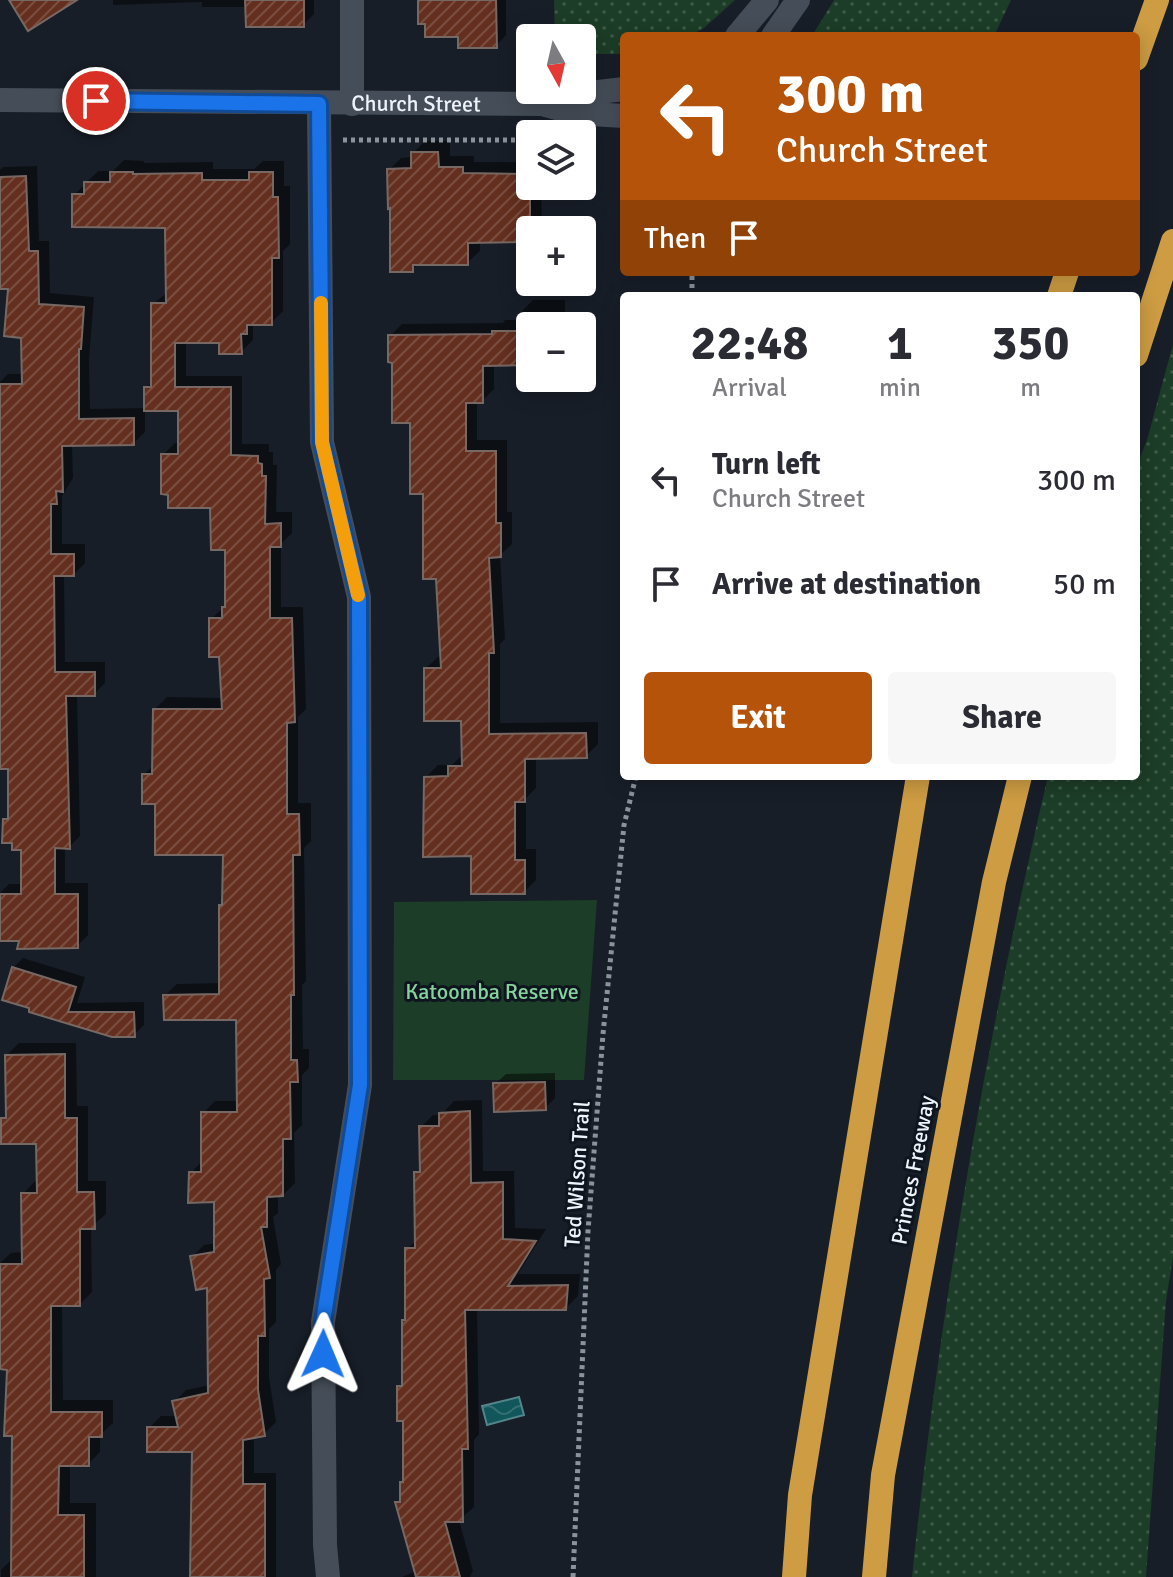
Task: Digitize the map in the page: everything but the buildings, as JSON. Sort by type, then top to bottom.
[{"type":"highway","points":[[1140,48],[1157,0]]},
{"type":"highway","points":[[1140,343],[1173,241]]},
{"type":"highway","points":[[794,1577],[800,1495],[917,780]]},
{"type":"highway","name":"Princes Freeway","points":[[874,1577],[886,1459],[994,882],[1019,780]]},
{"type":"street","points":[[352,0],[352,104]]},
{"type":"street","points":[[740,32],[767,0]]},
{"type":"street","points":[[776,32],[798,0]]},
{"type":"street","points":[[596,92],[620,89]]},
{"type":"street","name":"Church Street","points":[[0,100],[516,104]]},
{"type":"street","points":[[319,104],[322,442],[359,597],[360,1085],[323,1322],[328,1577]]},
{"type":"street","points":[[542,104],[582,114],[620,116]]},
{"type":"path","points":[[346,140],[516,140]]},
{"type":"path","name":"Ted Wilson Trail","points":[[573,1577],[588,1231],[603,1034],[624,825],[635,780]]},
{"type":"green space","points":[[554,0],[735,0],[696,32],[620,32],[620,54],[596,54],[596,24],[555,24]]},
{"type":"green space","points":[[834,0],[1011,0],[996,32],[814,32]]},
{"type":"green space","points":[[1173,344],[1173,1257],[1166,1301],[1146,1577],[912,1577],[936,1375],[967,1174],[1005,975],[1047,780],[1140,780],[1140,458]]},
{"type":"green space","name":"Katoomba Reserve","points":[[597,900],[584,1080],[393,1080],[394,902]]},
{"type":"water","points":[[519,1397],[524,1415],[487,1425],[482,1406]]},
{"type":"slow traffic","points":[[321,303],[322,442],[358,595]]},
{"type":"route","points":[[96,101],[319,104],[322,442],[359,597],[360,1085],[323,1322],[323,1354]]}]
